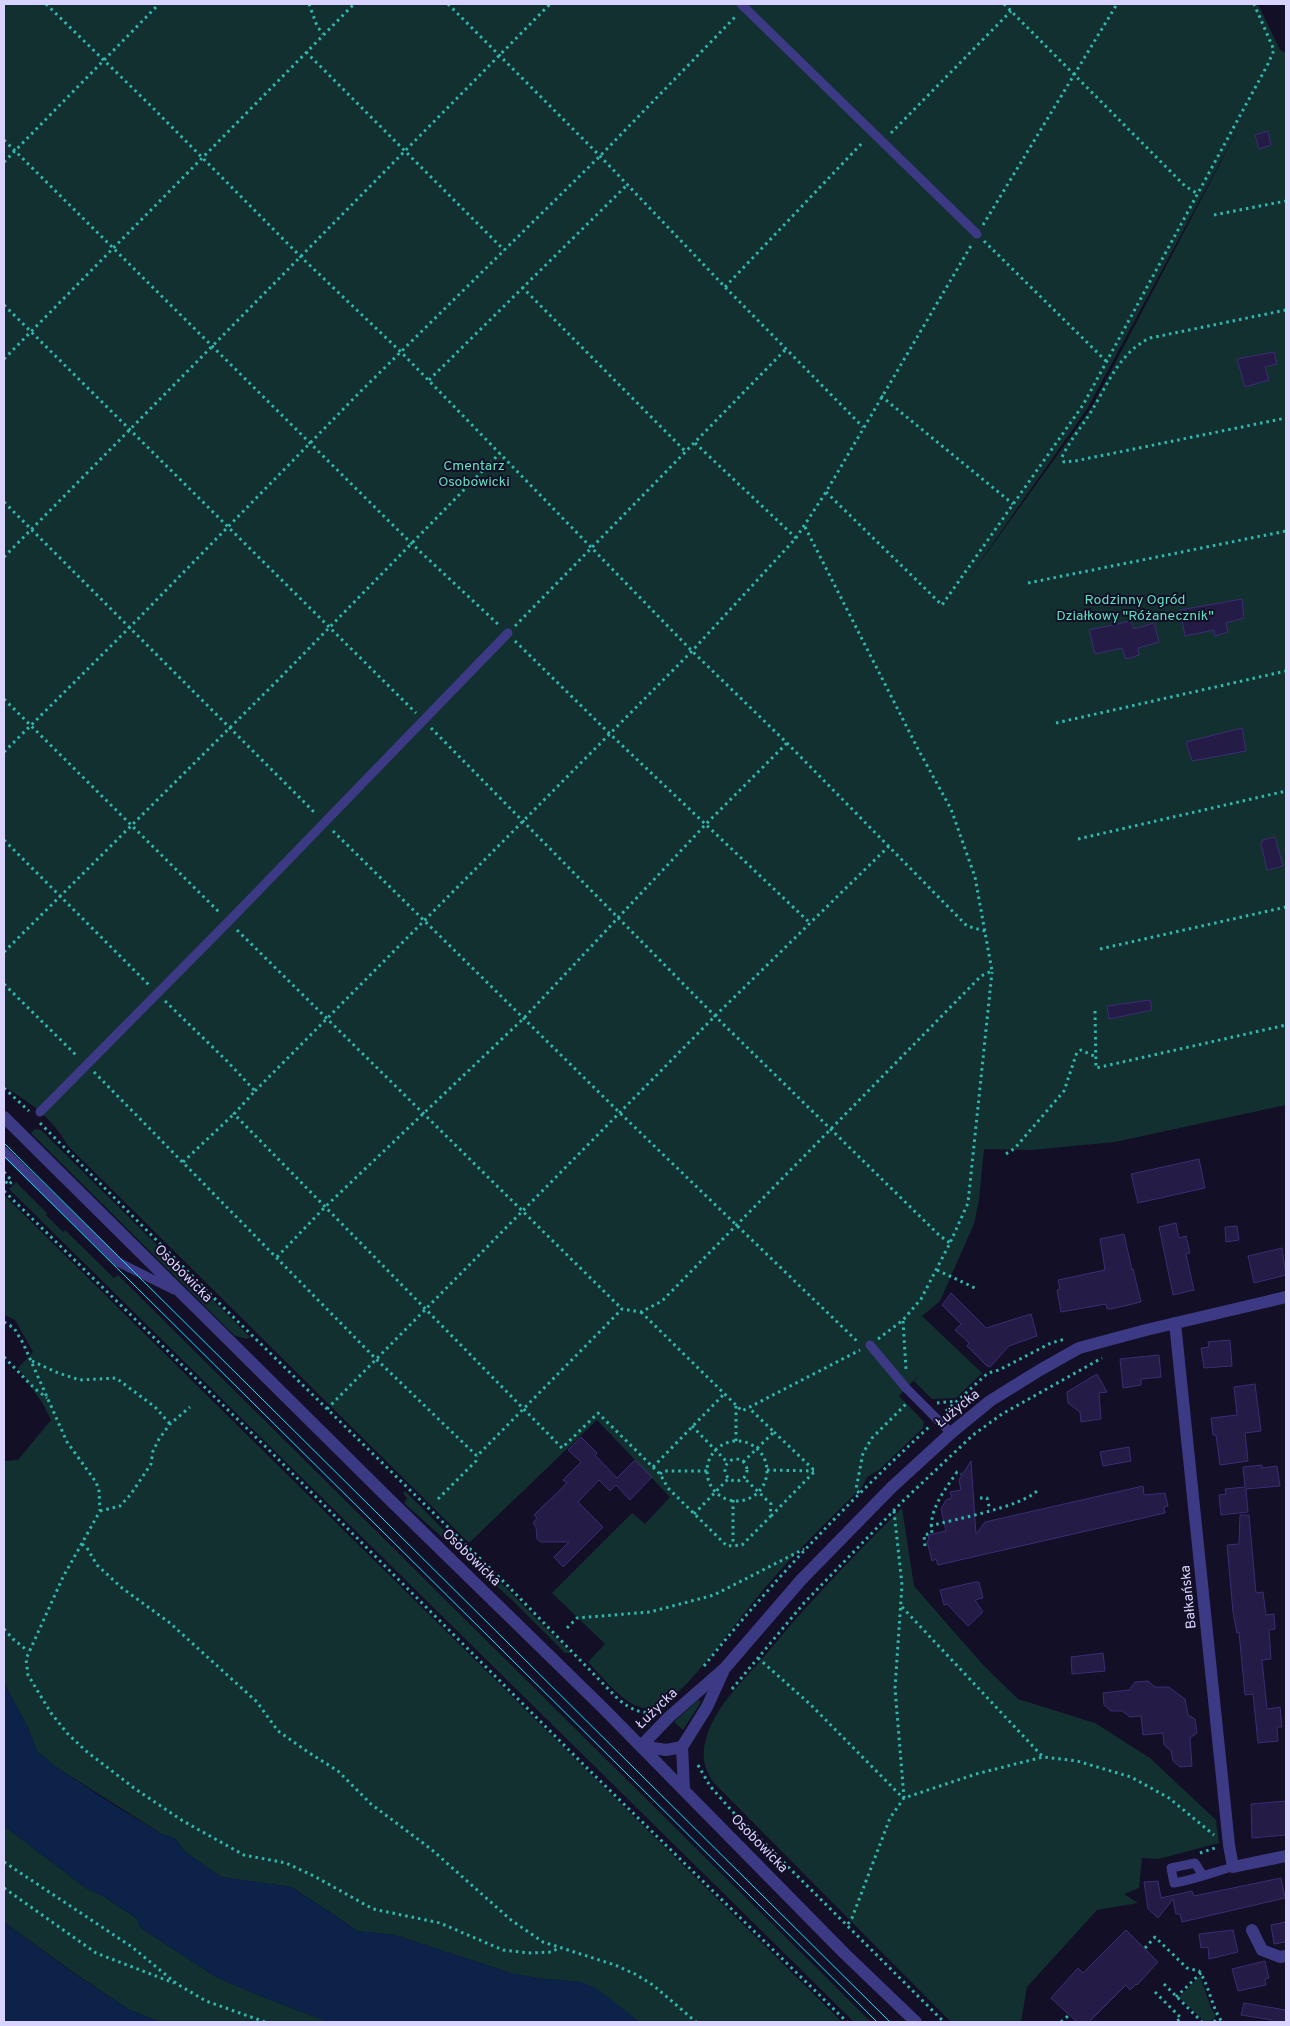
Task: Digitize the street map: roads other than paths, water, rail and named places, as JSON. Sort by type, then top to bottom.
[{"type":"street","name":"Osobowicka","points":[[4,1117],[641,1746],[844,1953],[916,2022]]},
{"type":"street","name":"Łużycka","points":[[641,1746],[669,1717],[725,1668],[801,1580],[892,1487],[951,1433],[990,1401],[1080,1348],[1286,1297]]},
{"type":"street","name":"Bałkańska","points":[[1175,1323],[1228,1838],[1233,1867]]},
{"type":"street","name":"Łużycka","points":[[641,1746],[666,1750],[682,1747],[706,1707],[725,1668]]},
{"type":"street","points":[[682,1747],[684,1789]]},
{"type":"street","points":[[1233,1867],[1286,1856]]},
{"type":"street","points":[[1252,1930],[1262,1950],[1280,1957],[1286,1956]]},
{"type":"lane","points":[[743,6],[977,234]]},
{"type":"lane","points":[[40,1112],[508,634]]},
{"type":"lane","points":[[4,1151],[118,1262],[180,1292]]},
{"type":"lane","points":[[870,1345],[914,1396],[951,1433]]},
{"type":"lane","points":[[1202,1874],[1233,1867]]},
{"type":"water","points":[[4,1683],[28,1728],[37,1751],[56,1767],[117,1807],[162,1834],[176,1839],[184,1851],[221,1877],[291,1887],[357,1931],[395,1935],[514,1974],[581,1982],[596,1988],[640,2022],[329,2022],[216,1977],[141,1928],[136,1918],[103,1896],[86,1888],[4,1826]]},
{"type":"water","points":[[4,1922],[73,1973],[130,2010],[161,2022],[4,2022]]},
{"type":"tram line","points":[[4,1143],[890,2022]]},
{"type":"tram line","points":[[4,1156],[877,2022]]},
{"type":"park label","name":"Cmentarz Osobowicki","points":[[474,474]]},
{"type":"park label","name":"Rodzinny Ogród Działkowy \"Różanecznik\"","points":[[1135,608]]}]
